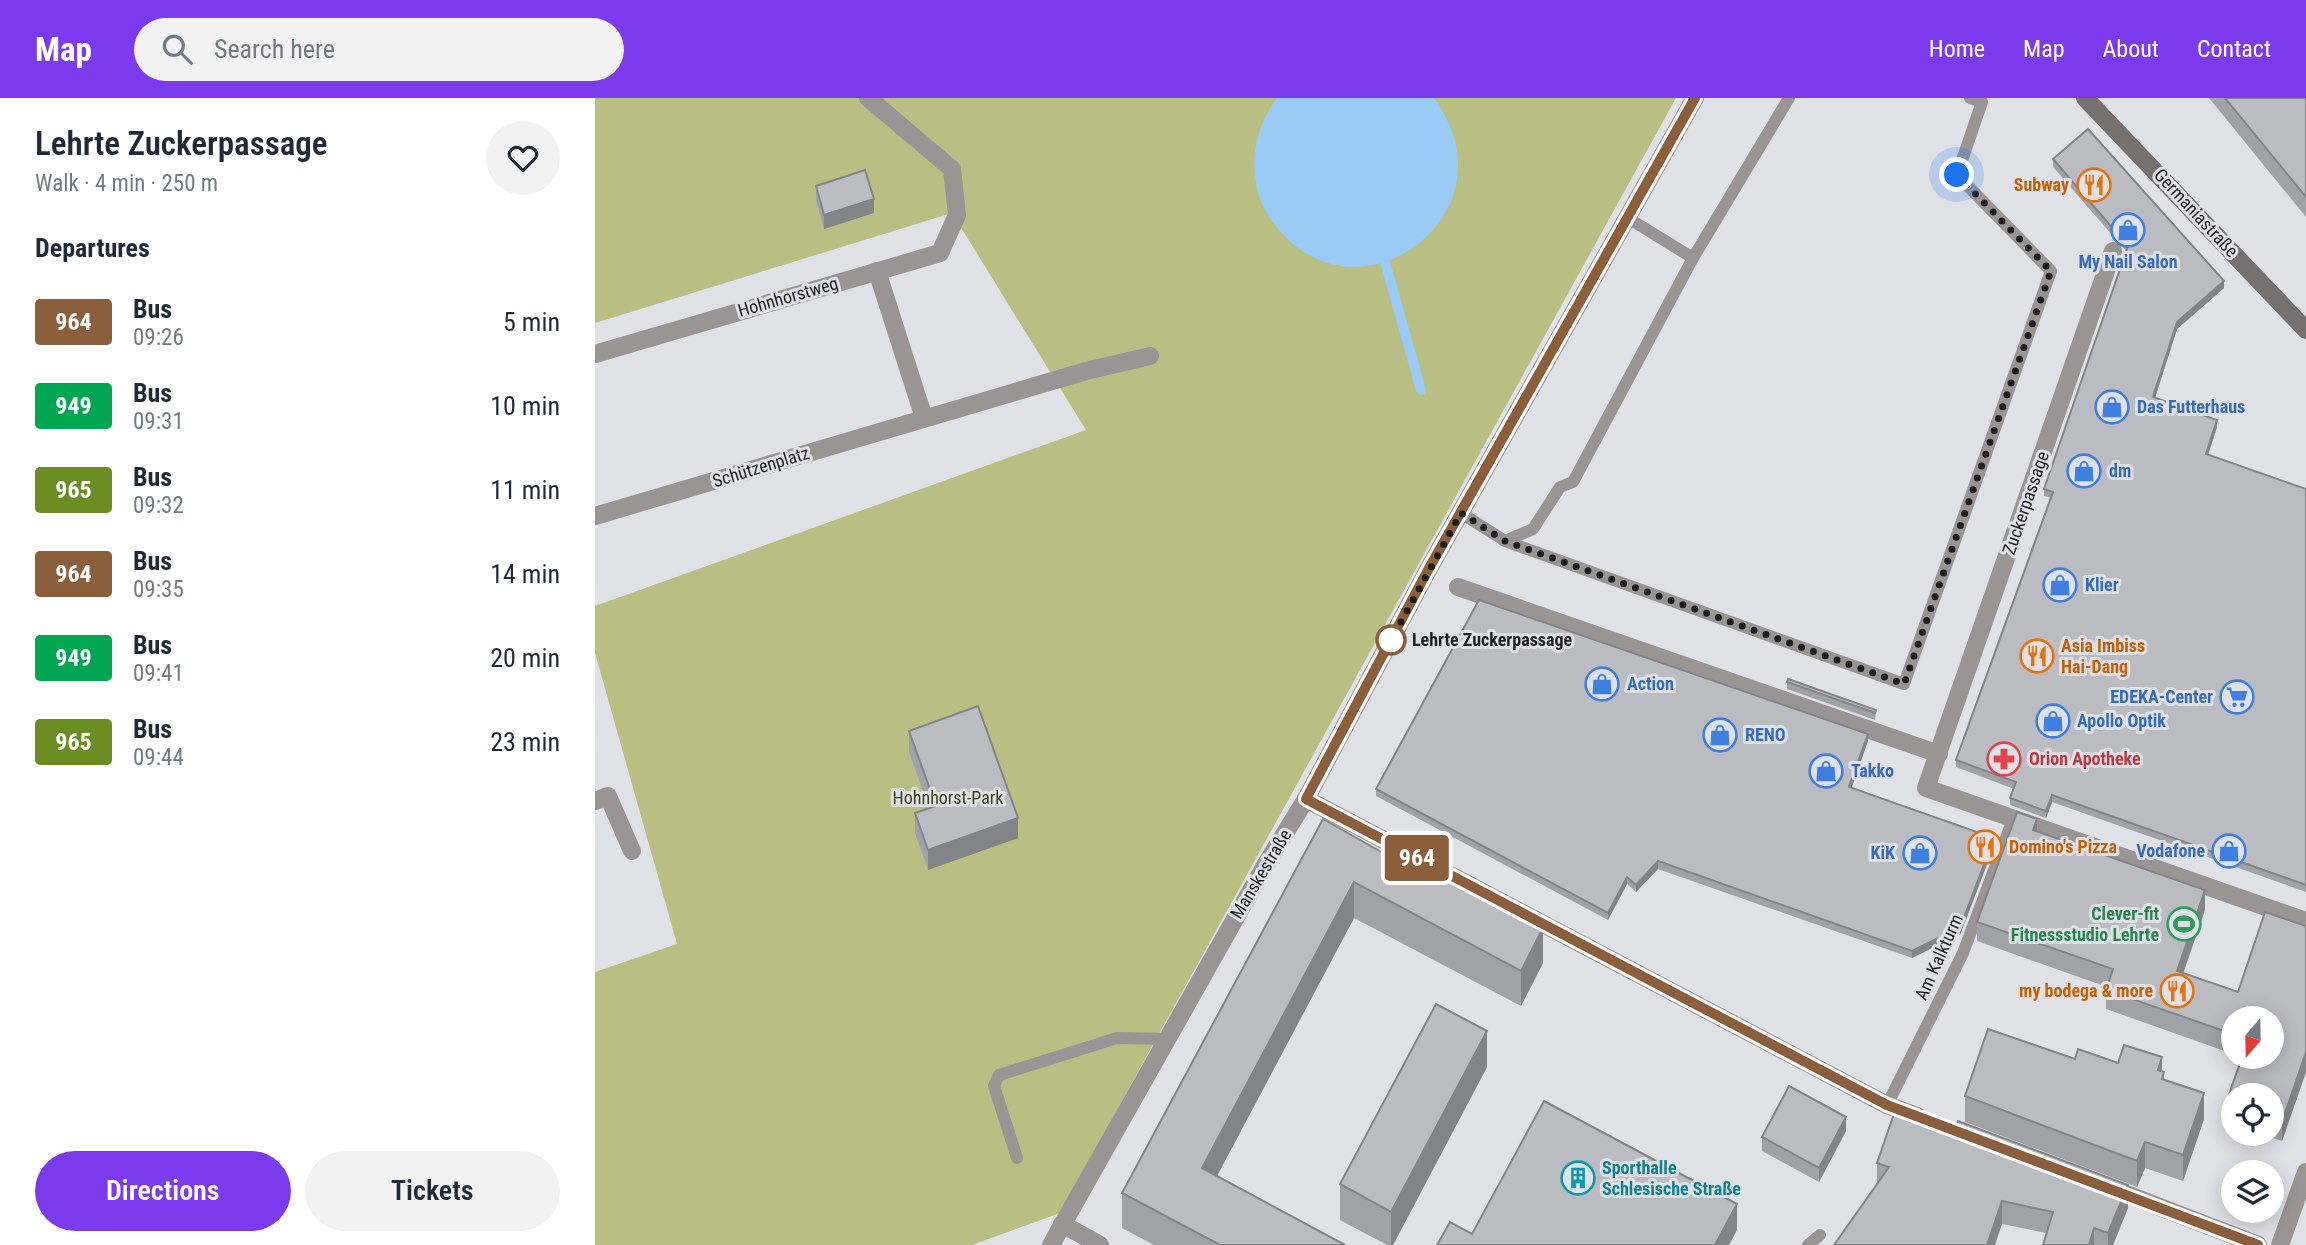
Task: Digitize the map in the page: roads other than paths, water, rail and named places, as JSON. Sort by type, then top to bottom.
[{"type":"street","name":"Hohnhorstweg","points":[[595,354],[940,253],[957,215],[952,169],[868,98]]},
{"type":"street","name":"Manskestraße","points":[[1051,1245],[1266,864],[1306,799],[1461,513],[1695,98]]},
{"type":"street","name":"Germaniastraße","points":[[2085,98],[2306,330]]},
{"type":"street","name":"Zuckerpassage","points":[[2113,251],[1926,788],[2306,921]]},
{"type":"street","points":[[877,271],[924,418]]},
{"type":"street","name":"Schützenplatz","points":[[596,514],[1086,371],[1150,356]]},
{"type":"street","points":[[1458,587],[1939,754]]},
{"type":"street","points":[[595,800],[608,796],[632,851]]},
{"type":"street","points":[[1306,799],[1887,1105],[1938,1124]]},
{"type":"street","points":[[2280,1245],[2306,1172]]},
{"type":"street","points":[[2090,1180],[2220,1239],[2257,1245]]},
{"type":"street","points":[[1062,1224],[1100,1245]]},
{"type":"lane","points":[[1505,541],[1533,529],[1560,487],[1573,482],[1693,258],[1789,98]]},
{"type":"lane","points":[[1461,513],[1505,541],[1904,684],[2051,271],[1957,175],[1982,102],[1970,98]]},
{"type":"lane","points":[[1628,218],[1693,258]]},
{"type":"lane","name":"Am Kalkturm","points":[[1887,1105],[1963,953],[2013,819]]},
{"type":"lane","points":[[1017,1158],[994,1086],[999,1075],[1117,1038],[1167,1039]]},
{"type":"lane","points":[[1808,1245],[1821,1235]]},
{"type":"water","points":[[1277,98],[1434,98],[1455,140],[1457,180],[1443,216],[1419,244],[1386,261],[1350,267],[1313,257],[1279,230],[1260,200],[1254,164],[1260,130]]},
{"type":"waterway","points":[[1385,262],[1421,390]]},
{"type":"place","name":"Subway","points":[[2094,185]]},
{"type":"place","name":"My Nail Salon","points":[[2128,230]]},
{"type":"place","name":"Das Futterhaus","points":[[2112,407]]},
{"type":"place","name":"dm","points":[[2084,471]]},
{"type":"place","name":"Klier","points":[[2060,585]]},
{"type":"place","name":"Lehrte Zuckerpassage","points":[[1391,640]]},
{"type":"place","name":"Asia Imbiss Hai-Dang","points":[[2037,656]]},
{"type":"place","name":"Action","points":[[1602,684]]},
{"type":"place","name":"EDEKA-Center","points":[[2237,697]]},
{"type":"place","name":"Apollo Optik","points":[[2053,721]]},
{"type":"place","name":"RENO","points":[[1720,735]]},
{"type":"place","name":"Orion Apotheke","points":[[2004,759]]},
{"type":"place","name":"Takko","points":[[1826,771]]},
{"type":"place","name":"Domino's Pizza","points":[[1985,847]]},
{"type":"place","name":"Vodafone","points":[[2229,851]]},
{"type":"place","name":"KiK","points":[[1920,853]]},
{"type":"place","name":"Clever-fit Fitnessstudio Lehrte","points":[[2184,924]]},
{"type":"place","name":"my bodega & more","points":[[2177,991]]},
{"type":"place","name":"Sporthalle Schlesische Straße","points":[[1578,1178]]},
{"type":"park label","name":"Hohnhorst-Park","points":[[948,798]]}]
